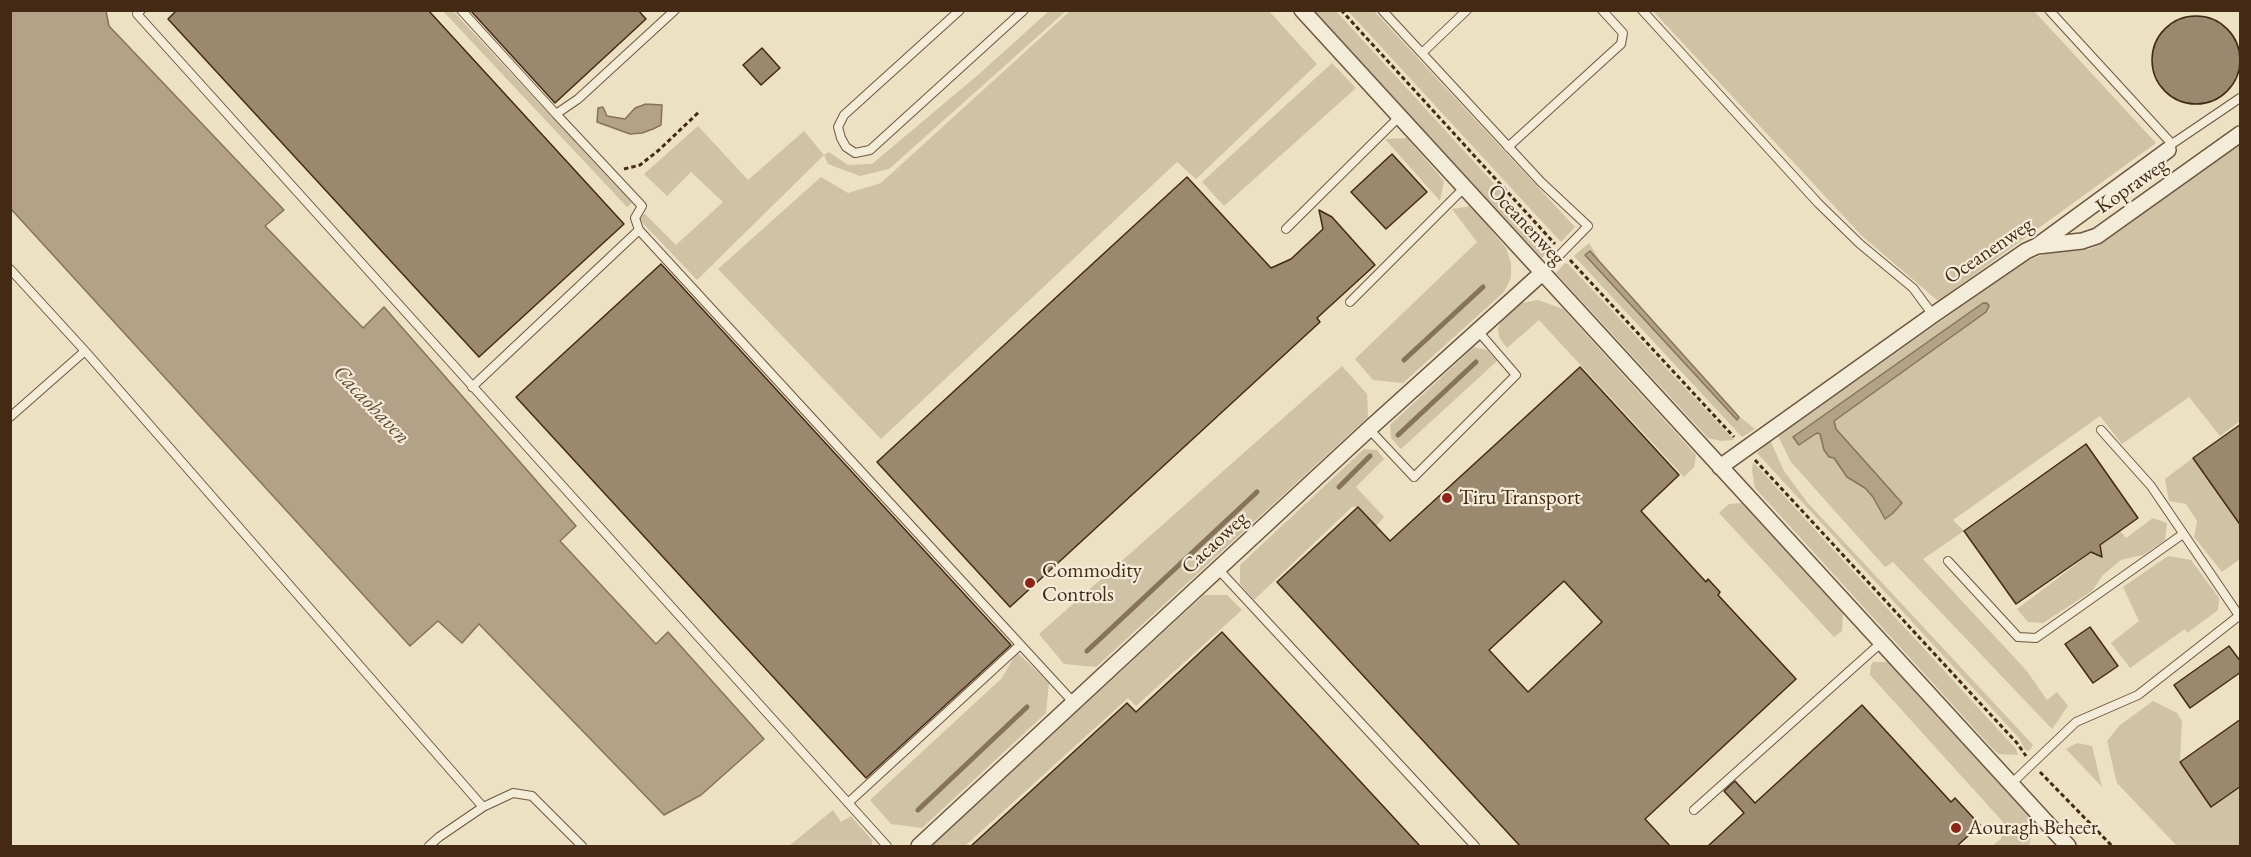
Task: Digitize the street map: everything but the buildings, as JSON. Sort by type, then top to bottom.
[{"type":"street","name":"Oceanenweg","points":[[1302,10],[1882,642],[2011,784],[2060,844]]},
{"type":"street","name":"Kopraweg","points":[[2037,246],[2082,241],[2097,236],[2241,134]]},
{"type":"street","name":"Oceanenweg","points":[[1720,467],[2026,250],[2037,246],[2170,147]]},
{"type":"street","name":"Cacaoweg","points":[[919,846],[1369,429],[1542,273]]},
{"type":"lane","points":[[141,10],[137,14],[887,846]]},
{"type":"lane","points":[[461,10],[642,206],[635,218],[639,230],[1074,703]]},
{"type":"lane","points":[[556,114],[578,99],[675,10]]},
{"type":"lane","points":[[960,10],[844,115],[838,126],[846,147],[855,153],[870,150],[1023,10]]},
{"type":"lane","points":[[1382,10],[1541,182],[1588,226],[1542,273]]},
{"type":"lane","points":[[1422,53],[1467,10]]},
{"type":"lane","points":[[1508,147],[1621,44],[1623,33],[1602,10]]},
{"type":"lane","points":[[1642,10],[1818,203],[1860,244],[1913,288],[1933,315]]},
{"type":"lane","points":[[2049,10],[2170,147]]},
{"type":"lane","name":"Oceanenweg","points":[[2170,147],[2241,98]]},
{"type":"lane","points":[[1286,229],[1399,117]]},
{"type":"lane","points":[[1350,302],[1464,188]]},
{"type":"lane","points":[[472,387],[639,230]]},
{"type":"lane","points":[[10,269],[85,351],[483,807]]},
{"type":"lane","points":[[1369,429],[1414,477],[1516,375],[1478,331]]},
{"type":"lane","points":[[10,417],[85,351]]},
{"type":"lane","points":[[2011,784],[2076,722],[2138,695],[2240,616],[2151,486],[2102,430]]},
{"type":"lane","points":[[1948,561],[2019,637],[2036,638],[2183,534]]},
{"type":"lane","points":[[1218,569],[1475,846]]},
{"type":"lane","points":[[1694,810],[1882,642]]},
{"type":"lane","points":[[848,804],[1020,645]]},
{"type":"lane","points":[[429,846],[483,807],[513,794],[532,796],[582,846]]},
{"type":"path","name":"Oceanenweg","points":[[1341,10],[2017,743],[2033,764],[2112,846]]},
{"type":"path","points":[[610,171],[640,165],[700,111]]},
{"type":"shaded area","points":[[443,11],[453,11],[632,203],[627,207]]},
{"type":"shaded area","points":[[1049,11],[1066,11],[889,169],[860,176],[828,164],[824,155],[829,152],[848,165],[872,164],[978,75]]},
{"type":"shaded area","points":[[1070,11],[1269,11],[1317,64],[1196,179],[1177,162],[881,439],[718,269],[821,177],[848,193],[881,183]]},
{"type":"shaded area","points":[[1313,11],[1336,11],[1553,248],[1542,258]]},
{"type":"shaded area","points":[[1348,11],[1374,11],[1575,227],[1561,242]]},
{"type":"shaded area","points":[[1653,11],[2034,11],[2156,143],[1938,301],[1862,236]]},
{"type":"shaded area","points":[[1332,63],[1356,88],[1224,206],[1202,182]]},
{"type":"shaded area","points":[[698,126],[748,180],[804,131],[824,155],[697,280],[638,218],[645,214],[676,245],[723,202],[691,172],[667,196],[644,174]]},
{"type":"shaded area","points":[[1407,138],[1444,181],[1440,201],[1385,139]]},
{"type":"shaded area","points":[[2240,144],[2240,421],[2220,436],[2189,397],[2122,444],[2100,416],[1953,520],[1964,531],[1923,559],[2026,670],[2047,700],[2057,692],[2068,706],[2052,729],[1893,562],[1885,567],[1791,462],[1778,436],[2026,261],[2048,253],[2090,249]],"holes":[[[1983,303],[1987,303],[1986,312],[1833,421],[1836,429],[1901,503],[1884,519],[1873,497],[1834,458],[1829,457],[1824,450],[1820,434],[1817,433],[1929,342]]]},
{"type":"shaded area","points":[[1471,206],[1506,248],[1511,263],[1511,278],[1504,292],[1403,383],[1373,380],[1355,359],[1477,242],[1452,209]]},
{"type":"shaded area","points":[[1589,243],[1600,261],[1590,251],[1585,256],[1737,420],[1740,417],[1755,429],[1742,437],[1574,256]]},
{"type":"shaded area","points":[[1565,263],[1734,440],[1721,441],[1708,438],[1556,273]]},
{"type":"shaded area","points":[[1538,300],[1563,309],[1696,455],[1694,467],[1684,477],[1539,320],[1507,348],[1499,337],[1498,328],[1501,321],[1522,303]]},
{"type":"shaded area","points":[[1474,347],[1487,350],[1497,361],[1401,449],[1391,438],[1390,425]]},
{"type":"shaded area","points":[[1342,366],[1367,394],[1368,417],[1096,667],[1064,664],[1039,634]]},
{"type":"shaded area","points":[[1770,440],[1784,471],[1807,502],[2033,745],[2030,750],[2027,751],[2024,748],[2019,738],[1757,453]]},
{"type":"shaded area","points":[[1364,449],[1377,450],[1384,459],[1356,487],[1384,517],[1376,526],[1358,507],[1352,507],[1254,600],[1240,584],[1240,565]]},
{"type":"shaded area","points":[[2193,458],[2240,526],[2240,559],[2222,572],[2194,537],[2197,521],[2186,504],[2169,501],[2165,479]]},
{"type":"shaded area","points":[[1753,462],[2016,749],[2018,755],[1999,754],[1992,748],[1755,488]]},
{"type":"shaded area","points":[[1743,503],[1843,613],[1842,631],[1834,637],[1719,513],[1729,504]]},
{"type":"shaded area","points":[[2153,518],[2167,523],[2165,540],[2143,555],[2121,560],[2103,575],[2092,591],[2043,623],[2028,622],[2017,609],[2120,531],[2126,538]]},
{"type":"shaded area","points":[[2168,556],[2191,560],[2219,598],[2218,610],[2187,633],[2185,629],[2130,668],[2111,643],[2139,621],[2123,587]]},
{"type":"shaded area","points":[[1204,595],[1227,595],[1242,610],[1136,706],[1128,698],[965,846],[931,846]]},
{"type":"shaded area","points":[[1017,652],[1049,683],[1046,713],[922,828],[891,824],[870,800],[1002,678]]},
{"type":"shaded area","points":[[1873,662],[1888,662],[2030,817],[2032,830],[2029,846],[1992,846],[2001,839],[2003,822],[1870,675]]},
{"type":"shaded area","points":[[2153,701],[2177,713],[2182,721],[2180,762],[2211,806],[2240,786],[2240,846],[2177,846],[2117,783],[2107,741],[2120,725]]},
{"type":"shaded area","points":[[2077,743],[2092,746],[2102,787],[2066,749]]},
{"type":"shaded area","points":[[833,810],[841,822],[851,816],[872,840],[872,846],[789,846]]},
{"type":"water","name":"Cacaohaven","points":[[11,10],[106,11],[109,26],[284,210],[265,226],[363,328],[384,307],[576,526],[560,541],[656,644],[668,632],[764,739],[701,795],[664,815],[479,624],[462,643],[438,621],[410,646],[11,209]]},
{"type":"water","points":[[646,104],[662,105],[661,125],[653,129],[630,134],[597,122],[598,108],[603,107],[607,116],[625,119],[635,108]]},
{"type":"water","points":[[1590,251],[1739,417],[1737,420],[1585,255]]},
{"type":"water","points":[[1983,303],[1989,306],[1986,312],[1834,421],[1836,429],[1902,503],[1885,519],[1873,497],[1865,488],[1847,477],[1834,458],[1829,457],[1824,450],[1820,434],[1817,433],[1799,445],[1793,437]]},
{"type":"waterway","points":[[1404,360],[1483,287]]},
{"type":"waterway","points":[[1398,435],[1476,362]]},
{"type":"waterway","points":[[1339,487],[1370,456]]},
{"type":"waterway","points":[[1087,651],[1257,492]]},
{"type":"waterway","points":[[918,810],[1027,707]]},
{"type":"place","name":"Tiru Transport","points":[[1447,498]]},
{"type":"place","name":"Commodity Controls","points":[[1030,583]]},
{"type":"place","name":"Aouragh Beheer","points":[[1956,828]]}]
